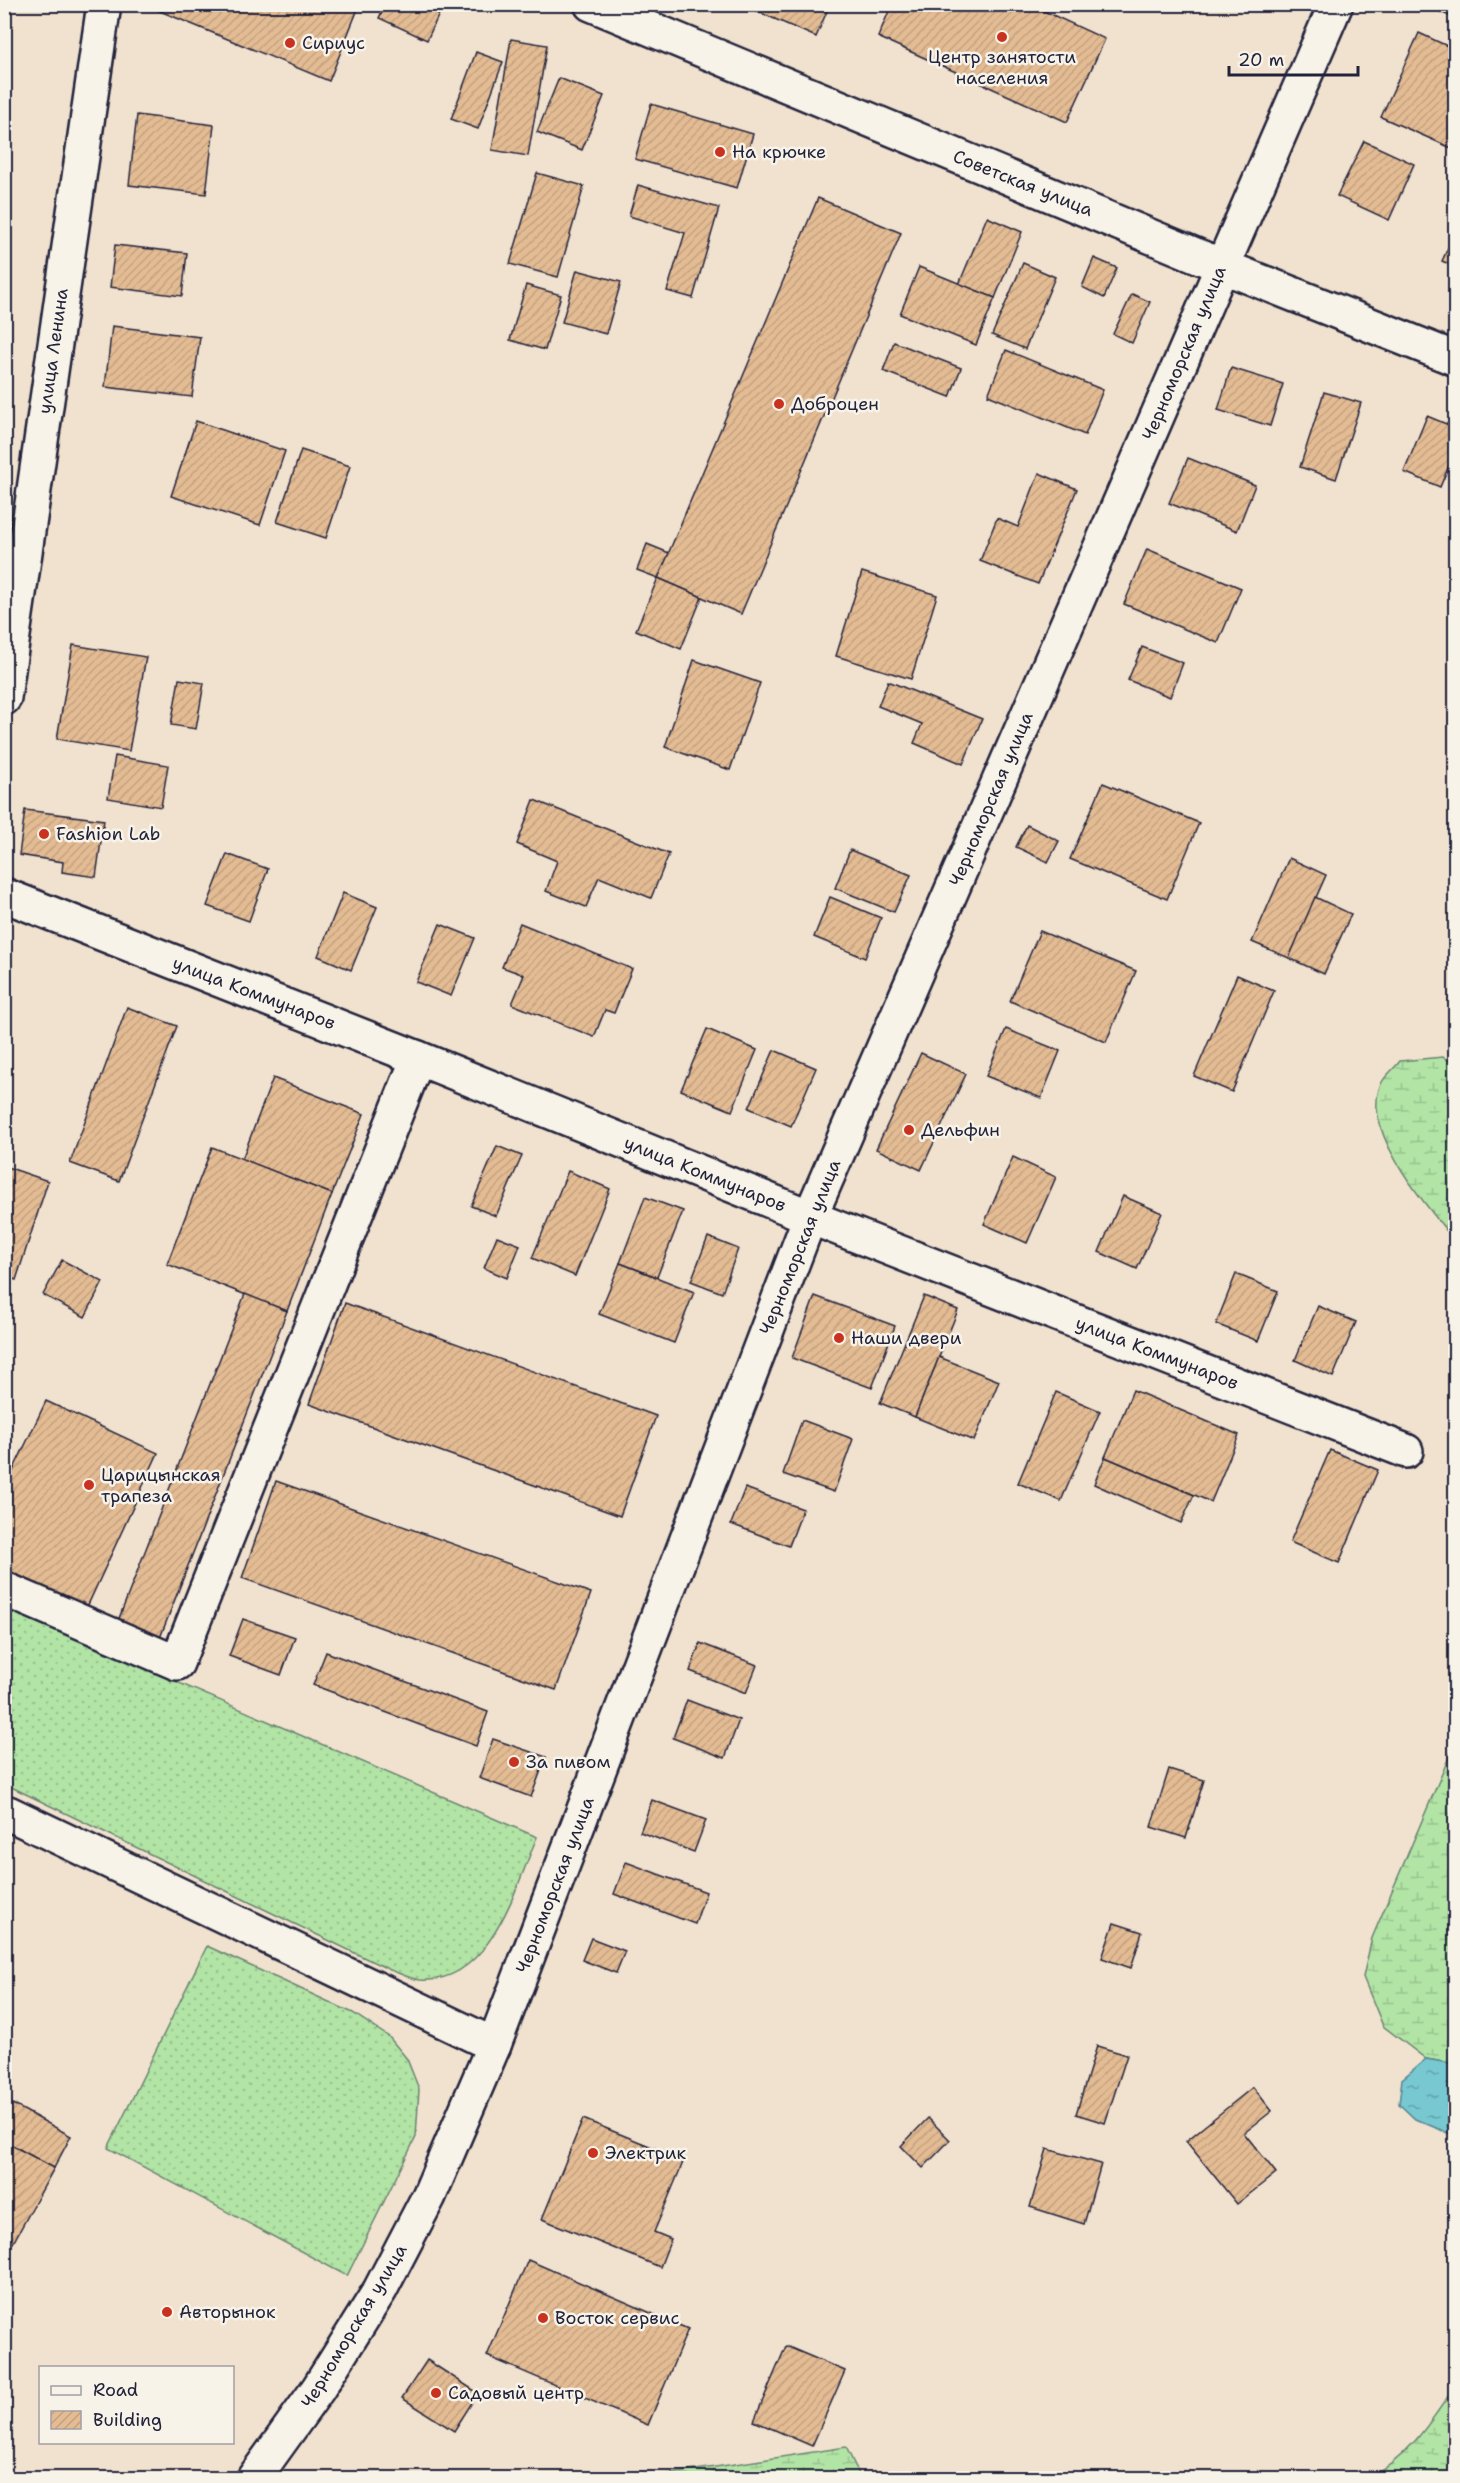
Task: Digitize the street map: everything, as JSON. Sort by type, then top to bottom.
[{"type":"street","name":"улица Ленина","points":[[4,698],[104,4]]},
{"type":"street","name":"Советская улица","points":[[591,4],[1222,266],[1455,359]]},
{"type":"street","name":"Черноморская улица","points":[[254,2478],[318,2389],[380,2290],[429,2196],[494,2044],[810,1217],[1336,4]]},
{"type":"street","name":"улица Коммунаров","points":[[4,895],[418,1058],[810,1217],[1406,1451]]},
{"type":"street","points":[[4,1588],[177,1663],[418,1058]]},
{"type":"street","points":[[8,1813],[494,2044]]},
{"type":"green space","points":[[1443,1057],[1455,1065],[1455,1241],[1413,1188],[1399,1166],[1379,1121],[1377,1100],[1382,1082],[1400,1061]]},
{"type":"green space","points":[[5,1608],[537,1837],[520,1881],[497,1929],[482,1950],[465,1967],[444,1977],[420,1980],[412,1978],[390,1970],[5,1784]]},
{"type":"green space","points":[[1455,1743],[1455,2064],[1426,2059],[1383,2026],[1363,1977],[1372,1938]]},
{"type":"green space","points":[[207,1946],[353,2013],[389,2037],[407,2059],[419,2089],[416,2137],[347,2276],[108,2148]]},
{"type":"green space","points":[[1455,2386],[1455,2478],[1368,2478],[1395,2461],[1407,2450]]},
{"type":"green space","points":[[846,2447],[861,2478],[643,2478]]},
{"type":"water","points":[[1426,2059],[1455,2064],[1455,2136],[1415,2119],[1399,2104],[1402,2079]]},
{"type":"building","name":"Сириус","points":[[143,4],[360,4],[329,81]]},
{"type":"building","points":[[386,4],[419,4],[439,14],[427,40],[379,18]]},
{"type":"building","points":[[756,4],[830,4],[816,37],[754,10]]},
{"type":"building","points":[[892,4],[1029,4],[1105,39],[1067,122],[878,37]]},
{"type":"building","points":[[1423,4],[1456,4],[1456,19]]},
{"type":"building","points":[[1419,33],[1456,50],[1456,150],[1381,117]]},
{"type":"building","points":[[511,39],[547,45],[528,156],[492,150]]},
{"type":"building","points":[[476,52],[503,62],[478,129],[451,119]]},
{"type":"building","points":[[559,78],[604,96],[582,150],[537,132]]},
{"type":"building","points":[[651,104],[753,134],[737,188],[635,159]]},
{"type":"building","points":[[137,115],[214,125],[206,194],[129,185]]},
{"type":"building","points":[[1364,141],[1414,164],[1389,220],[1337,196]]},
{"type":"building","points":[[537,173],[584,186],[558,277],[510,264]]},
{"type":"building","points":[[638,185],[719,208],[693,298],[667,291],[685,233],[629,216]]},
{"type":"building","points":[[818,198],[901,233],[741,614],[658,578]]},
{"type":"building","points":[[987,217],[1022,232],[995,298],[959,284]]},
{"type":"building","points":[[1456,230],[1456,267],[1442,261]]},
{"type":"building","points":[[115,245],[187,253],[182,296],[110,287]]},
{"type":"building","points":[[1094,258],[1117,268],[1104,298],[1082,287]]},
{"type":"building","points":[[1023,263],[1055,277],[1025,349],[992,335]]},
{"type":"building","points":[[919,267],[995,298],[976,345],[900,314]]},
{"type":"building","points":[[577,270],[621,282],[606,334],[562,322]]},
{"type":"building","points":[[526,285],[561,295],[545,350],[510,340]]},
{"type":"building","points":[[1132,294],[1150,302],[1132,343],[1113,334]]},
{"type":"building","points":[[112,326],[200,337],[192,397],[105,387]]},
{"type":"building","points":[[894,342],[961,368],[950,397],[883,371]]},
{"type":"building","points":[[1006,350],[1103,390],[1085,435],[988,395]]},
{"type":"building","points":[[1231,368],[1283,384],[1270,426],[1218,410]]},
{"type":"building","points":[[1324,392],[1361,403],[1336,479],[1300,467]]},
{"type":"building","points":[[1427,416],[1456,428],[1456,449],[1440,487],[1404,472]]},
{"type":"building","points":[[196,421],[285,451],[260,525],[171,496]]},
{"type":"building","points":[[301,450],[350,466],[326,538],[277,522]]},
{"type":"building","points":[[1188,458],[1255,485],[1237,531],[1169,503]]},
{"type":"building","points":[[1039,473],[1077,489],[1038,584],[980,561],[997,518],[1018,527]]},
{"type":"building","points":[[647,544],[669,553],[658,578],[637,570]]},
{"type":"building","points":[[1147,549],[1241,588],[1218,643],[1124,604]]},
{"type":"building","points":[[862,572],[937,595],[911,679],[836,656]]},
{"type":"building","points":[[658,578],[702,597],[681,649],[636,630]]},
{"type":"building","points":[[73,645],[146,657],[129,751],[57,739]]},
{"type":"building","points":[[1142,647],[1183,663],[1170,697],[1128,680]]},
{"type":"building","points":[[694,660],[760,683],[730,770],[665,747]]},
{"type":"building","points":[[179,679],[204,683],[196,729],[171,725]]},
{"type":"building","points":[[888,681],[982,719],[963,764],[914,743],[922,724],[878,706]]},
{"type":"building","points":[[115,756],[168,765],[161,807],[108,798]]},
{"type":"building","points":[[1103,783],[1199,823],[1167,899],[1070,859]]},
{"type":"building","points":[[534,800],[669,854],[651,898],[599,877],[586,907],[546,891],[557,861],[517,844]]},
{"type":"building","points":[[25,810],[104,820],[96,877],[62,872],[63,862],[19,855]]},
{"type":"building","points":[[1027,825],[1059,841],[1048,862],[1016,847]]},
{"type":"building","points":[[850,850],[911,875],[894,912],[835,888]]},
{"type":"building","points":[[227,854],[268,869],[249,921],[207,906]]},
{"type":"building","points":[[1289,858],[1326,875],[1289,958],[1252,942]]},
{"type":"building","points":[[343,893],[377,907],[351,970],[318,956]]},
{"type":"building","points":[[830,897],[881,918],[865,958],[814,937]]},
{"type":"building","points":[[1315,897],[1351,914],[1324,974],[1289,958]]},
{"type":"building","points":[[520,923],[632,969],[614,1013],[605,1010],[594,1037],[512,1004],[524,975],[502,967]]},
{"type":"building","points":[[440,924],[475,938],[451,996],[416,982]]},
{"type":"building","points":[[1040,931],[1136,971],[1106,1042],[1010,1001]]},
{"type":"building","points":[[1237,975],[1274,991],[1232,1092],[1194,1076]]},
{"type":"building","points":[[127,1007],[177,1026],[119,1181],[70,1163]]},
{"type":"building","points":[[707,1029],[757,1050],[732,1111],[681,1090]]},
{"type":"building","points":[[1006,1029],[1060,1051],[1041,1098],[986,1076]]},
{"type":"building","points":[[774,1050],[816,1068],[791,1126],[749,1108]]},
{"type":"building","points":[[921,1053],[966,1074],[921,1170],[876,1149]]},
{"type":"building","points":[[273,1078],[364,1114],[332,1194],[242,1159]]},
{"type":"building","points":[[497,1146],[522,1156],[496,1216],[471,1206]]},
{"type":"building","points":[[212,1147],[332,1194],[287,1311],[167,1264]]},
{"type":"building","points":[[1013,1157],[1056,1177],[1027,1243],[984,1224]]},
{"type":"building","points":[[4,1166],[48,1181],[16,1280],[4,1276]]},
{"type":"building","points":[[568,1171],[610,1189],[575,1276],[532,1258]]},
{"type":"building","points":[[1123,1196],[1162,1213],[1137,1269],[1099,1252]]},
{"type":"building","points":[[645,1197],[683,1211],[657,1277],[620,1263]]},
{"type":"building","points":[[497,1236],[520,1245],[507,1278],[484,1268]]},
{"type":"building","points":[[708,1237],[738,1249],[722,1293],[691,1281]]},
{"type":"building","points":[[62,1260],[103,1282],[85,1317],[43,1295]]},
{"type":"building","points":[[620,1263],[694,1292],[674,1343],[599,1314]]},
{"type":"building","points":[[1236,1274],[1278,1291],[1258,1341],[1216,1324]]},
{"type":"building","points":[[245,1294],[287,1311],[158,1643],[116,1626]]},
{"type":"building","points":[[815,1296],[895,1326],[872,1388],[792,1358]]},
{"type":"building","points":[[924,1296],[958,1310],[915,1417],[880,1403]]},
{"type":"building","points":[[345,1303],[656,1416],[620,1516],[309,1404]]},
{"type":"building","points":[[1318,1306],[1356,1322],[1333,1377],[1295,1360]]},
{"type":"building","points":[[939,1357],[999,1381],[974,1441],[915,1417]]},
{"type":"building","points":[[1133,1390],[1239,1435],[1211,1502],[1105,1457]]},
{"type":"building","points":[[1056,1392],[1100,1411],[1061,1501],[1018,1483]]},
{"type":"building","points":[[46,1401],[158,1453],[87,1607],[4,1569],[4,1476],[9,1479]]},
{"type":"building","points":[[802,1420],[853,1439],[834,1492],[783,1474]]},
{"type":"building","points":[[1330,1450],[1378,1470],[1339,1563],[1290,1542]]},
{"type":"building","points":[[1105,1457],[1194,1495],[1181,1523],[1094,1484]]},
{"type":"building","points":[[276,1481],[591,1593],[556,1690],[242,1578]]},
{"type":"building","points":[[745,1488],[803,1509],[789,1546],[731,1524]]},
{"type":"building","points":[[243,1619],[295,1637],[281,1675],[229,1656]]},
{"type":"building","points":[[700,1643],[757,1665],[746,1693],[690,1671]]},
{"type":"building","points":[[326,1652],[488,1712],[476,1746],[313,1685]]},
{"type":"building","points":[[687,1700],[739,1720],[725,1758],[673,1738]]},
{"type":"building","points":[[493,1739],[546,1757],[531,1797],[479,1778]]},
{"type":"building","points":[[1169,1769],[1204,1780],[1186,1838],[1151,1827]]},
{"type":"building","points":[[652,1800],[706,1820],[694,1852],[640,1832]]},
{"type":"building","points":[[626,1862],[706,1892],[695,1924],[614,1894]]},
{"type":"building","points":[[1114,1923],[1142,1932],[1131,1968],[1102,1958]]},
{"type":"building","points":[[591,1938],[625,1951],[616,1973],[582,1960]]},
{"type":"building","points":[[1097,2046],[1127,2055],[1105,2123],[1076,2114]]},
{"type":"building","points":[[1253,2087],[1272,2111],[1244,2133],[1276,2173],[1237,2204],[1186,2141]]},
{"type":"building","points":[[7,2101],[71,2136],[54,2168],[4,2141],[4,2106]]},
{"type":"building","points":[[928,2118],[950,2140],[923,2168],[901,2146]]},
{"type":"building","points":[[583,2119],[684,2160],[654,2232],[671,2239],[660,2267],[542,2219]]},
{"type":"building","points":[[4,2141],[54,2168],[13,2243],[4,2238]]},
{"type":"building","points":[[1047,2149],[1101,2164],[1084,2224],[1030,2207]]},
{"type":"building","points":[[528,2260],[688,2329],[648,2425],[487,2356]]},
{"type":"building","points":[[786,2346],[845,2371],[812,2446],[754,2421]]},
{"type":"building","points":[[427,2360],[478,2393],[454,2431],[402,2398]]},
{"type":"place","name":"Центр занятости населения","points":[[1002,37]]},
{"type":"place","name":"Сириус","points":[[290,43]]},
{"type":"place","name":"На крючке","points":[[720,152]]},
{"type":"place","name":"Доброцен","points":[[779,404]]},
{"type":"place","name":"Fashion Lab","points":[[44,834]]},
{"type":"place","name":"Дельфин","points":[[909,1130]]},
{"type":"place","name":"Наши двери","points":[[839,1338]]},
{"type":"place","name":"Царицынская трапеза","points":[[89,1485]]},
{"type":"place","name":"За пивом","points":[[514,1762]]},
{"type":"place","name":"Электрик","points":[[593,2153]]},
{"type":"place","name":"Авторынок","points":[[167,2312]]},
{"type":"place","name":"Восток сервис","points":[[543,2318]]},
{"type":"place","name":"Садовый центр","points":[[436,2393]]}]
